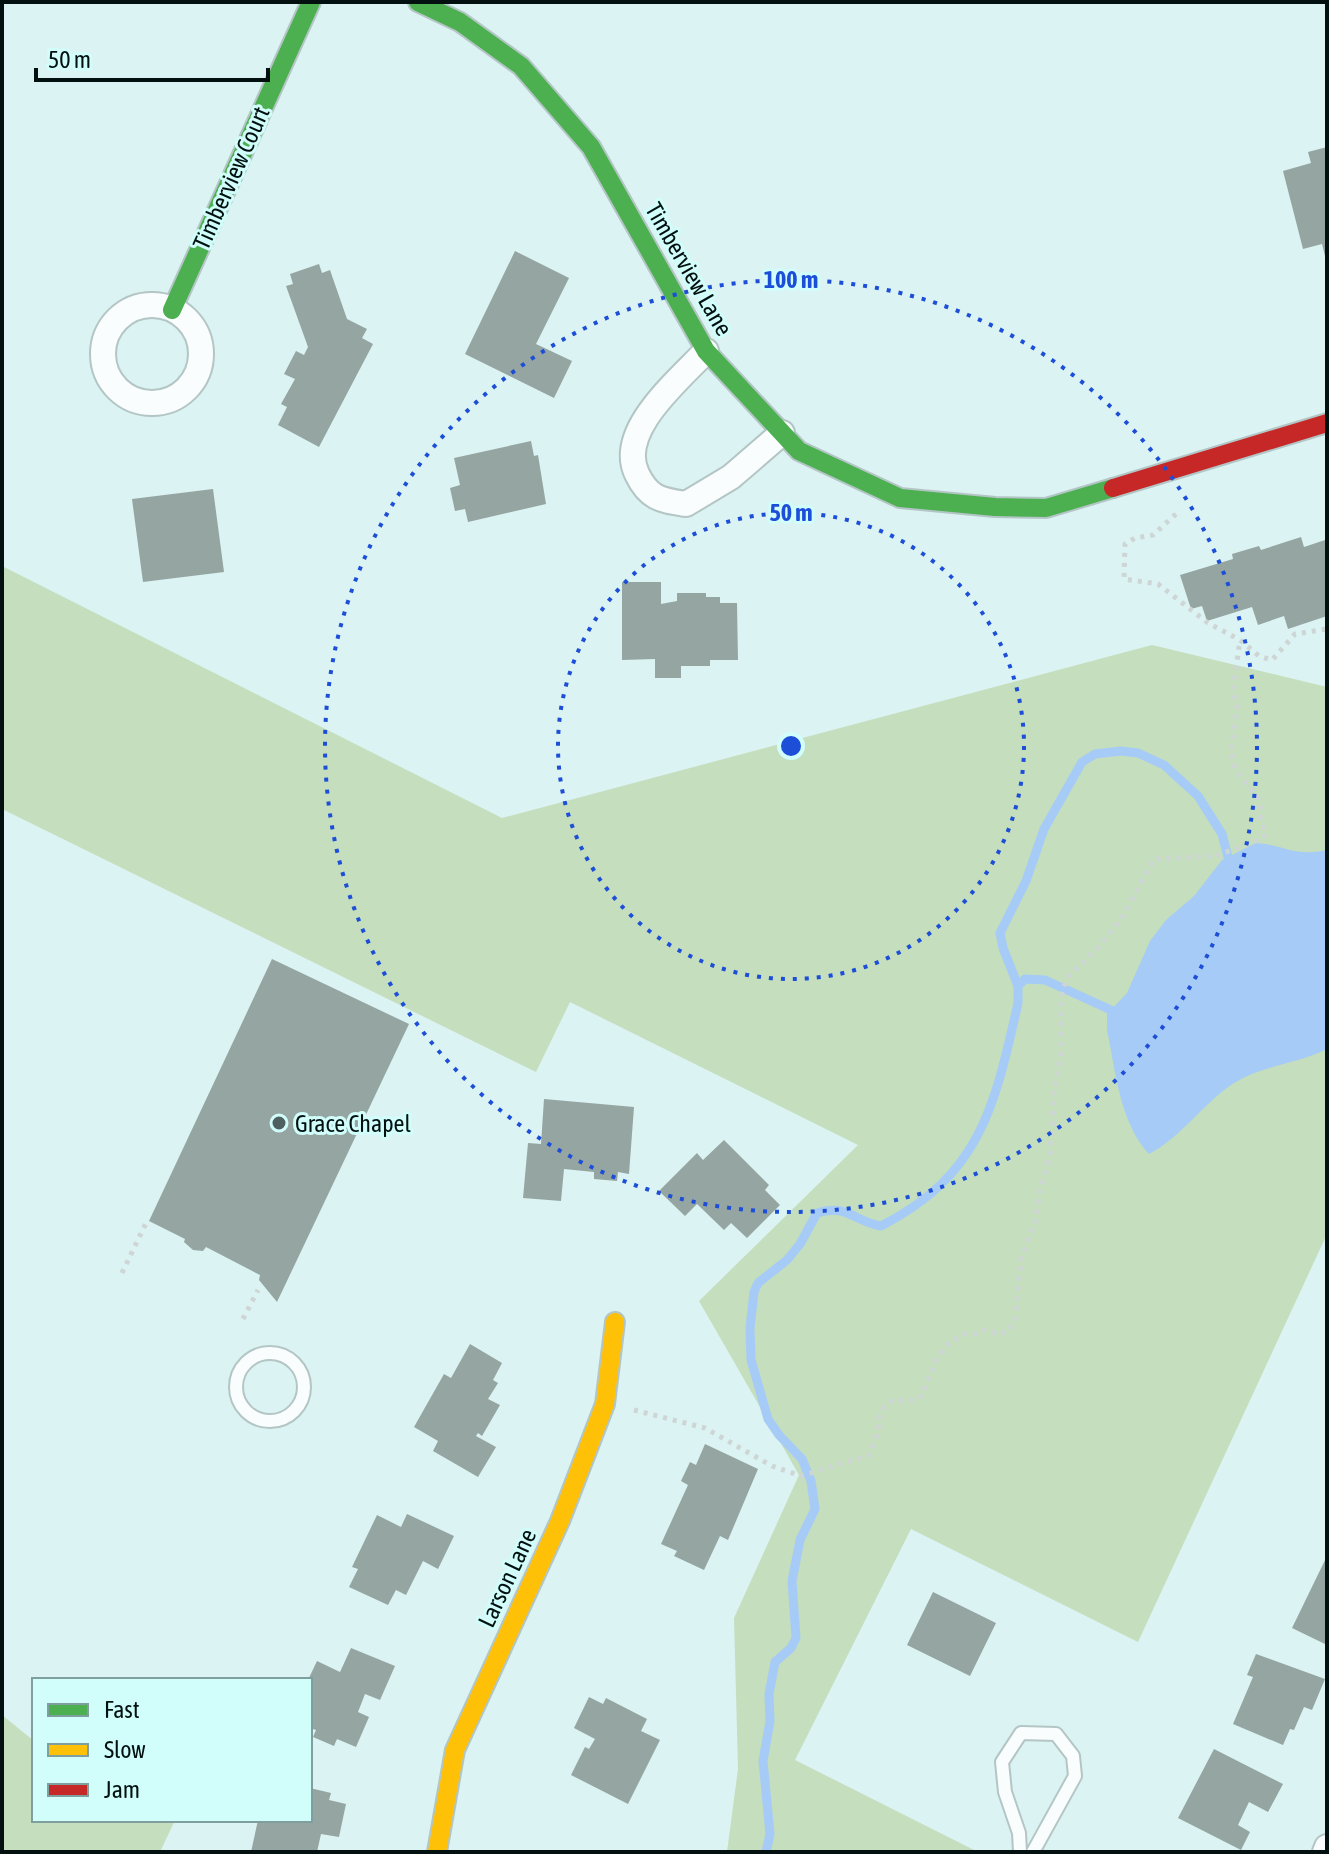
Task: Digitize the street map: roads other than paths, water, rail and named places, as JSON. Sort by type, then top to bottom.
[{"type":"street","name":"Timberview Court","points":[[172,310],[311,2]]},
{"type":"street","name":"Timberview Lane","points":[[418,2],[460,22],[521,66],[591,147],[706,351],[799,451],[900,498],[995,507],[1046,508],[1327,423]]},
{"type":"street","points":[[158,306],[172,310],[186,319],[196,333],[201,349],[200,365],[194,381],[182,393],[167,401],[151,403],[134,400],[120,391],[106,370],[104,345],[110,329],[131,310],[158,306]]},
{"type":"street","points":[[706,351],[641,422],[633,443],[631,463],[641,482],[656,499],[686,504],[731,477],[782,433]]},
{"type":"street","name":"Larson Lane","points":[[437,1852],[455,1750],[560,1521],[605,1404],[615,1322]]},
{"type":"lane","points":[[261,1353],[288,1357],[298,1366],[304,1378],[300,1405],[291,1415],[277,1421],[252,1417],[236,1395],[240,1369],[249,1359],[261,1353]]},
{"type":"lane","points":[[1020,1852],[1019,1833],[1005,1792],[1002,1762],[1021,1733],[1056,1734],[1073,1756],[1075,1776],[1033,1852]]},
{"type":"water","points":[[1256,843],[1298,851],[1327,850],[1327,1049],[1257,1072],[1234,1083],[1172,1139],[1149,1154],[1131,1127],[1125,1111],[1116,1079],[1107,1014],[1127,993],[1150,941],[1166,920],[1194,896],[1222,860]]},
{"type":"waterway","points":[[766,1852],[770,1834],[763,1761],[770,1721],[769,1694],[775,1662],[791,1648],[796,1638],[792,1581],[800,1540],[815,1509],[811,1481],[802,1459],[768,1419],[751,1360],[750,1328],[758,1283],[787,1260],[817,1213],[836,1210],[881,1226],[915,1206],[941,1184],[962,1160],[991,1105],[1018,1003],[1018,986],[1000,933],[1026,881],[1044,829],[1082,762],[1095,754],[1121,751],[1138,753],[1164,765],[1198,796],[1222,834],[1228,857]]},
{"type":"waterway","points":[[1018,986],[1025,979],[1045,980],[1111,1010]]},
{"type":"place","name":"Grace Chapel","points":[[279,1123]]}]
